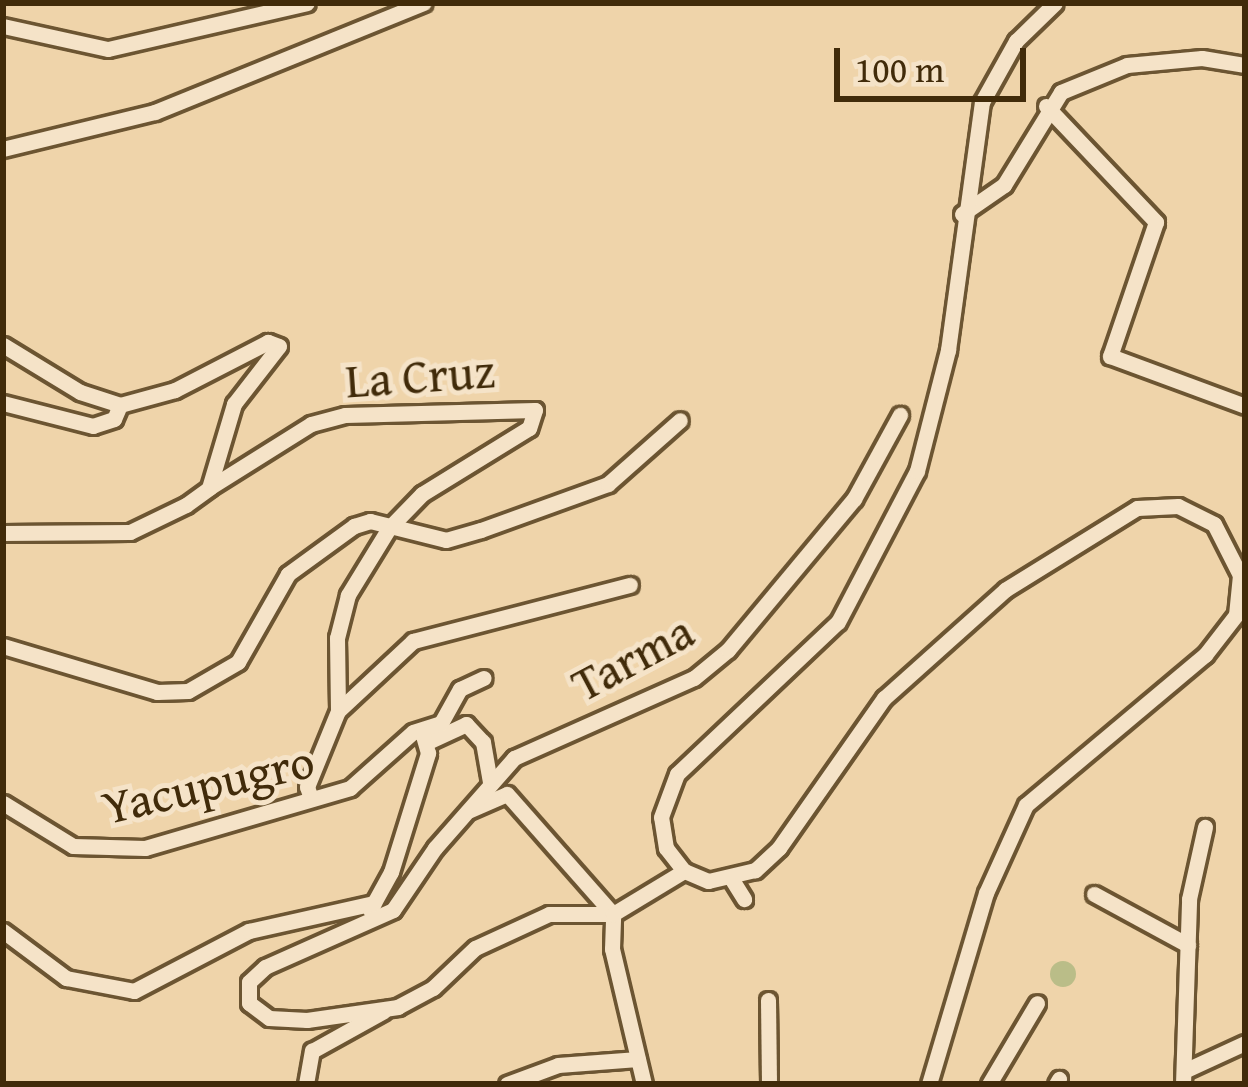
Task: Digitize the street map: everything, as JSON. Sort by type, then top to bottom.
[{"type":"street","points":[[3,26],[108,50],[307,3]]},
{"type":"street","points":[[3,149],[155,112],[424,3]]},
{"type":"street","points":[[932,1083],[986,892],[1026,805],[1205,655],[1236,615],[1243,585],[1228,541],[1196,512],[1147,506],[1106,521],[922,659],[862,728],[775,854],[731,878],[708,880],[683,871],[661,825],[676,774],[838,622],[916,472],[948,350],[962,214],[993,77],[1055,3]]},
{"type":"street","points":[[962,214],[1004,185],[1046,106],[1127,65],[1202,58],[1245,65]]},
{"type":"street","points":[[1046,106],[1156,222],[1110,356],[1245,406]]},
{"type":"street","points":[[3,345],[80,392],[120,405],[175,390],[268,342],[280,346],[234,404],[209,488],[130,532],[3,532]]},
{"type":"street","points":[[3,403],[93,426],[114,419],[120,405]]},
{"type":"street","name":"La Cruz","points":[[209,488],[311,424],[345,415],[535,410],[529,428],[422,494],[389,528]]},
{"type":"street","name":"Tarma","points":[[388,1008],[307,1020],[269,1018],[249,1004],[250,982],[265,968],[393,910],[490,782],[514,758],[694,678],[728,650],[854,499],[900,415]]},
{"type":"street","points":[[3,646],[157,692],[188,691],[238,662],[301,561],[354,526],[446,540],[572,501],[608,484],[680,421]]},
{"type":"street","points":[[311,798],[307,787],[338,711],[340,617],[389,528]]},
{"type":"street","points":[[338,711],[413,640],[630,585]]},
{"type":"street","points":[[363,923],[392,872],[426,736],[441,723],[460,688],[484,678]]},
{"type":"street","points":[[426,736],[466,724],[483,742],[490,782]]},
{"type":"street","name":"Yacupugro","points":[[3,802],[51,836],[92,850],[145,848],[350,788],[426,736]]},
{"type":"street","points":[[469,810],[507,794],[613,914],[612,949],[644,1084]]},
{"type":"street","points":[[1184,1078],[1192,866],[1204,827]]},
{"type":"street","points":[[306,1084],[312,1051],[433,988],[475,948],[549,914],[613,914],[683,871]]},
{"type":"street","points":[[731,878],[744,898]]},
{"type":"street","points":[[1094,894],[1188,945]]},
{"type":"street","points":[[3,931],[86,987],[134,991],[249,932],[374,903]]},
{"type":"street","points":[[768,1000],[769,1084]]},
{"type":"street","points":[[989,1084],[1036,1003]]},
{"type":"street","points":[[1184,1078],[1245,1043]]},
{"type":"street","points":[[507,1084],[558,1065],[638,1059]]},
{"type":"green space","points":[[1063,961],[1076,974],[1063,987],[1050,974]]}]
